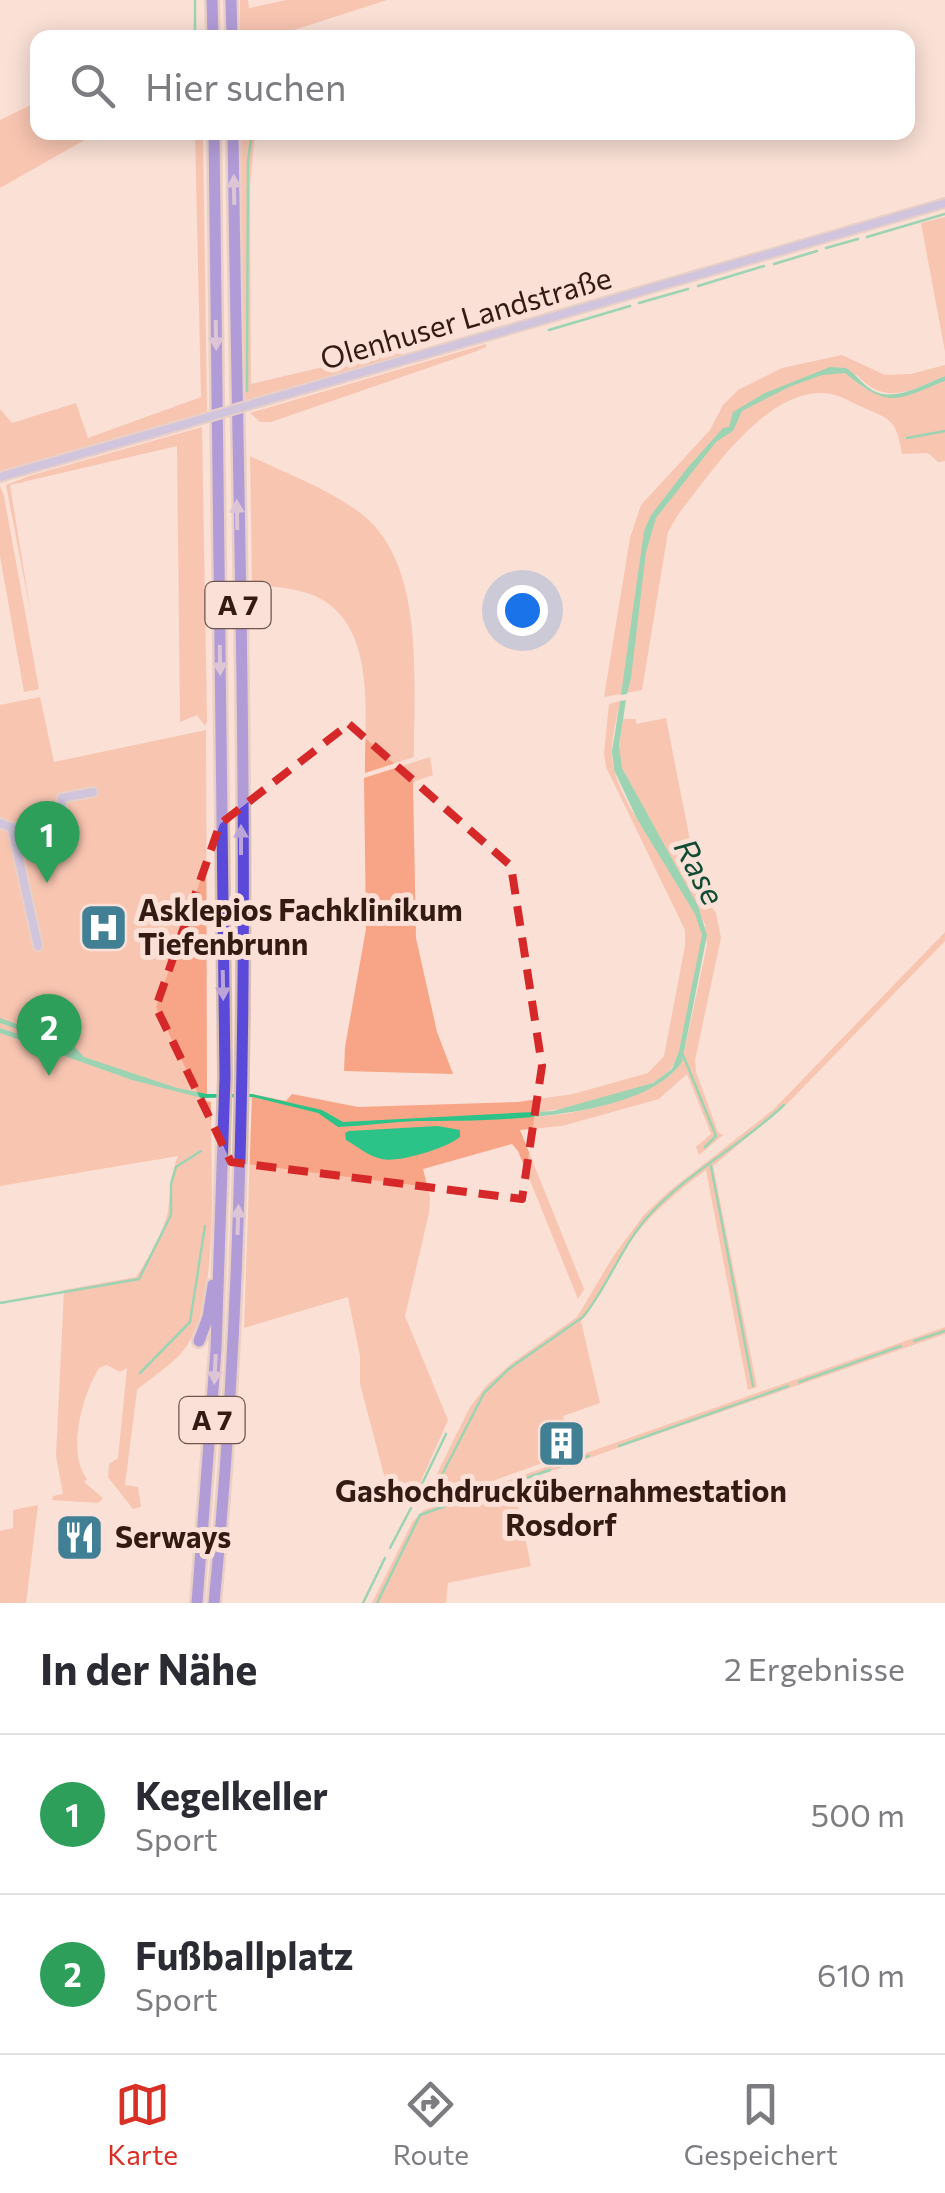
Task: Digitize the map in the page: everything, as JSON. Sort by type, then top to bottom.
[{"type":"highway","points":[[212,0],[212,30]]},
{"type":"highway","points":[[232,0],[232,30]]},
{"type":"highway","name":"A 7","points":[[198,1603],[208,1501],[222,1237],[224,1112],[214,140]]},
{"type":"highway","name":"A 7","points":[[214,1603],[234,1351],[242,1110],[233,140]]},
{"type":"highway","points":[[199,1340],[208,1316],[222,1237]]},
{"type":"street","name":"Olenhuser Landstraße","points":[[0,477],[945,203]]},
{"type":"street","points":[[0,823],[12,828],[61,818],[62,798],[93,792]]},
{"type":"street","points":[[12,828],[38,946]]},
{"type":"highlighted area","points":[[349,724],[511,866],[542,1066],[522,1199],[231,1162],[156,1007],[220,824]]},
{"type":"shaded area","points":[[240,0],[248,0],[249,8],[286,0],[387,0],[294,30],[240,30]]},
{"type":"shaded area","points":[[30,105],[30,140],[85,140],[0,188],[0,120]]},
{"type":"shaded area","points":[[195,140],[203,140],[207,412],[0,474],[0,409],[12,423],[76,403],[88,438],[201,397]]},
{"type":"shaded area","points":[[241,140],[254,140],[250,185],[251,384],[400,349],[401,356],[244,402]]},
{"type":"shaded area","points":[[945,217],[945,352],[921,223]]},
{"type":"shaded area","points":[[486,344],[477,351],[271,422],[260,422],[250,413]]},
{"type":"shaded area","points":[[842,355],[885,375],[911,374],[945,365],[945,376],[899,393],[878,391],[857,375],[849,375],[872,392],[895,396],[945,381],[945,461],[938,462],[928,453],[902,454],[891,422],[831,394],[808,394],[764,417],[724,456],[668,532],[642,690],[604,697],[630,538],[641,505],[710,430],[723,405],[738,390],[782,368]]},
{"type":"shaded area","points":[[830,367],[846,368],[868,388],[881,393],[909,391],[945,376],[945,381],[893,398],[872,392],[845,373],[822,375],[742,411],[733,431],[716,442],[656,518],[646,552],[631,678],[627,694],[621,695],[644,531],[651,515],[689,466],[723,428],[729,427],[733,412],[765,393]]},
{"type":"shaded area","points":[[202,427],[205,726],[197,715],[180,722],[177,446],[10,485],[31,615],[6,485]]},
{"type":"shaded area","points":[[250,456],[347,503],[381,534],[396,561],[412,625],[414,757],[365,773],[366,699],[358,649],[349,627],[334,608],[313,595],[252,584]]},
{"type":"shaded area","points":[[0,486],[39,689],[24,692],[0,556]]},
{"type":"shaded area","name":"Asklepios Fachklinikum Tiefenbrunn","points":[[40,697],[54,762],[206,730],[207,1094],[202,1100],[211,1102],[210,1260],[198,1321],[188,1344],[137,1390],[125,1485],[138,1487],[141,1507],[133,1509],[108,1477],[109,1464],[118,1458],[127,1368],[120,1372],[107,1365],[99,1368],[87,1393],[77,1439],[81,1468],[87,1479],[84,1482],[103,1498],[98,1503],[52,1500],[53,1496],[63,1494],[56,1456],[64,1290],[136,1277],[163,1229],[178,1156],[0,1186],[0,705]]},
{"type":"shaded area","points":[[626,700],[619,746],[622,768],[698,906],[707,935],[682,1062],[661,1082],[632,1097],[559,1114],[338,1127],[318,1113],[253,1097],[202,1098],[132,1080],[0,1033],[0,1028],[71,1052],[70,1048],[0,1023],[0,1018],[72,1044],[84,1057],[177,1088],[207,1094],[252,1094],[322,1110],[343,1122],[553,1111],[653,1083],[672,1069],[679,1051],[702,935],[695,914],[637,819],[614,770],[612,751],[620,701]]},
{"type":"shaded area","points":[[620,701],[612,762],[621,790],[682,887],[702,933],[685,1031],[672,1067],[663,1077],[628,1093],[528,1113],[528,1117],[611,1103],[653,1086],[682,1062],[707,945],[705,924],[618,756],[623,719],[636,719],[636,724],[666,718],[700,891],[716,913],[721,938],[695,1060],[718,1132],[723,1135],[699,1155],[696,1147],[711,1134],[687,1074],[659,1099],[562,1126],[520,1130],[584,1289],[578,1299],[512,1144],[423,1169],[430,1197],[429,1213],[405,1316],[448,1420],[417,1490],[388,1490],[360,1384],[360,1356],[348,1297],[244,1328],[252,1094],[286,1101],[292,1094],[358,1107],[518,1102],[573,1094],[648,1073],[664,1056],[685,930],[606,767],[609,704]]},
{"type":"shaded area","points":[[430,757],[433,775],[413,782],[416,938],[437,1032],[453,1074],[344,1071],[366,929],[364,778]]},
{"type":"shaded area","points":[[945,932],[945,941],[788,1103],[713,1166],[757,1387],[748,1390],[706,1170],[663,1205],[635,1236],[581,1321],[600,1403],[563,1416],[565,1423],[542,1431],[553,1459],[425,1503],[470,1407],[486,1386],[577,1317],[643,1216],[773,1110]]},
{"type":"shaded area","points":[[438,1126],[460,1130],[460,1137],[422,1154],[390,1160],[363,1151],[346,1140],[345,1133],[349,1131]]},
{"type":"shaded area","points":[[945,1327],[945,1334],[514,1484],[531,1566],[448,1583],[446,1603],[372,1603],[413,1521],[424,1510]]},
{"type":"shaded area","points":[[38,1505],[26,1603],[0,1603],[0,1531],[13,1528],[13,1510]]},
{"type":"waterway","points":[[195,0],[195,30]]},
{"type":"waterway","points":[[247,391],[251,140]]},
{"type":"waterway","points":[[867,237],[945,214]]},
{"type":"waterway","points":[[826,248],[858,239]]},
{"type":"waterway","points":[[774,264],[817,251]]},
{"type":"waterway","points":[[698,286],[764,266]]},
{"type":"waterway","points":[[639,303],[688,289]]},
{"type":"waterway","points":[[549,330],[630,306]]},
{"type":"waterway","points":[[907,438],[945,431]]},
{"type":"waterway","points":[[683,1055],[716,1136],[705,1147]]},
{"type":"waterway","points":[[430,1498],[484,1393],[510,1368],[583,1317],[632,1238],[666,1198],[784,1105]]},
{"type":"waterway","points":[[0,1303],[139,1279],[171,1215],[171,1184],[176,1167],[201,1151]]},
{"type":"waterway","points":[[711,1166],[753,1386]]},
{"type":"waterway","points":[[140,1373],[190,1322],[205,1226]]},
{"type":"waterway","points":[[914,1341],[945,1331]]},
{"type":"waterway","points":[[799,1382],[901,1346]]},
{"type":"waterway","points":[[619,1446],[788,1386]]},
{"type":"waterway","points":[[419,1490],[446,1434]]},
{"type":"waterway","points":[[578,1459],[589,1456]]},
{"type":"waterway","points":[[558,1467],[572,1462]]},
{"type":"waterway","points":[[520,1480],[550,1470]]},
{"type":"waterway","points":[[377,1603],[420,1515],[507,1484]]},
{"type":"waterway","points":[[390,1548],[411,1508]]},
{"type":"waterway","points":[[363,1603],[385,1558]]},
{"type":"place","name":"Kegelkeller","points":[[47,883]]},
{"type":"place","name":"Asklepios Fachklinikum Tiefenbrunn","points":[[103,928]]},
{"type":"place","name":"Fußballplatz","points":[[49,1076]]},
{"type":"place","name":"Gashochdruckübernahmestation Rosdorf","points":[[561,1443]]},
{"type":"place","name":"Serways","points":[[80,1538]]},
{"type":"water label","name":"Rase","points":[[699,872]]}]
